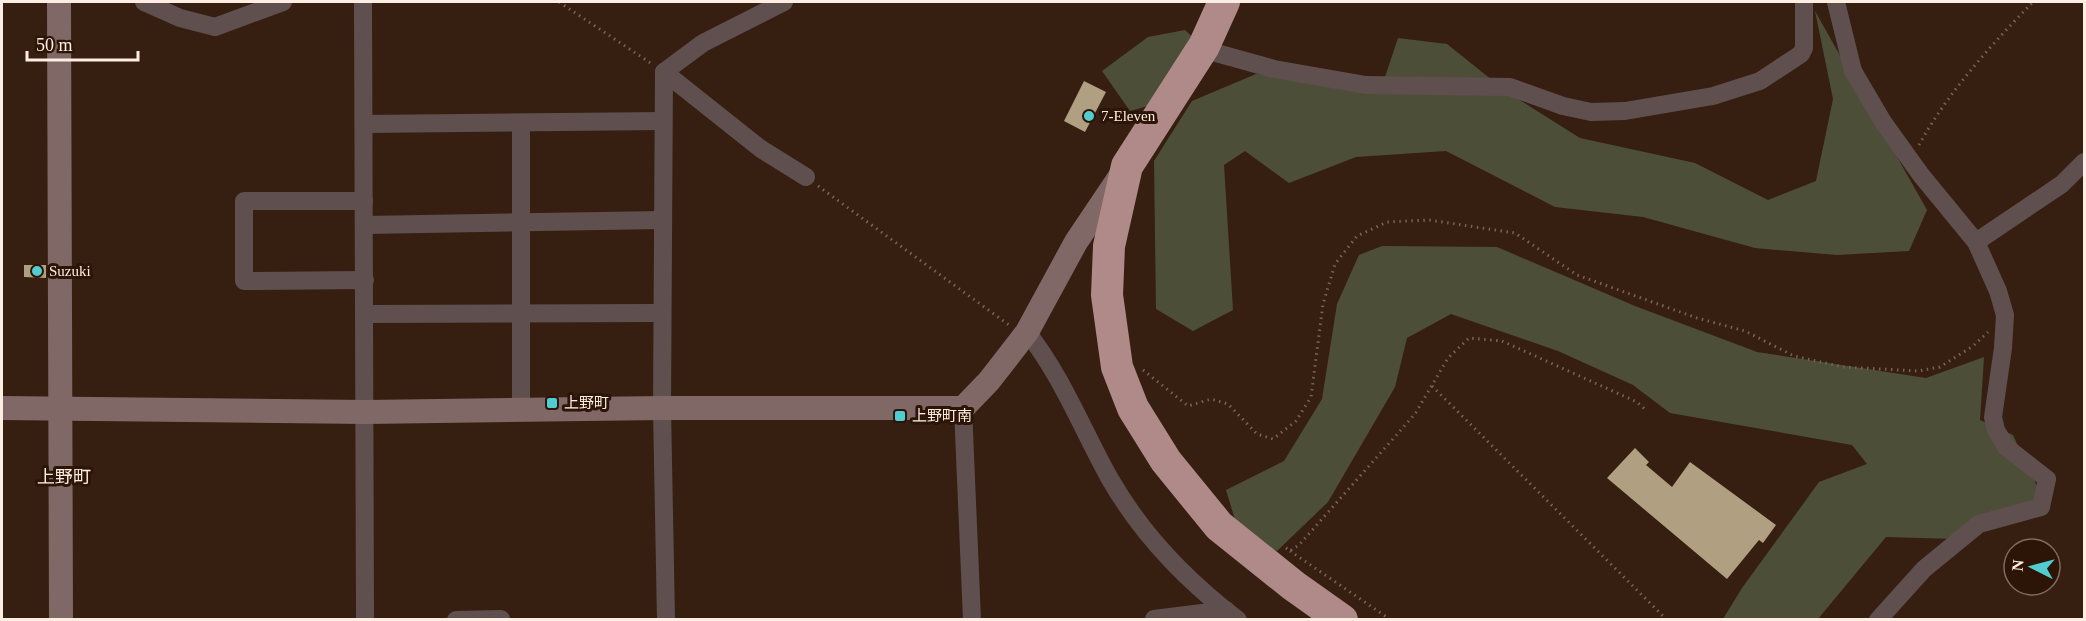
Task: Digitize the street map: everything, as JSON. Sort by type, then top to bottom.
[{"type":"highway","points":[[1224,2],[1202,49],[1127,166],[1109,246],[1107,295],[1117,367],[1133,408],[1166,461],[1219,526],[1294,586],[1342,620]]},
{"type":"street","points":[[59,2],[61,620]]},
{"type":"street","points":[[144,2],[180,18],[215,27],[283,2]]},
{"type":"street","points":[[363,2],[365,620]]},
{"type":"street","points":[[664,72],[703,43],[784,2]]},
{"type":"street","points":[[1202,49],[1322,79],[1397,87],[1451,85],[1510,87],[1563,106],[1591,112],[1625,111],[1713,96],[1760,81],[1785,66],[1801,54],[1803,48],[1804,2]]},
{"type":"street","points":[[1836,2],[1853,71],[1883,122],[1976,242],[1998,291],[2005,315],[1993,417],[2006,447],[2047,479],[2042,507],[1979,524],[1924,569],[1878,620]]},
{"type":"street","points":[[664,72],[662,408],[666,620]]},
{"type":"street","points":[[664,72],[761,149],[806,177]]},
{"type":"street","points":[[364,124],[663,121]]},
{"type":"street","points":[[521,124],[521,410]]},
{"type":"street","points":[[1976,242],[2062,184],[2085,162]]},
{"type":"street","points":[[2,408],[366,412],[662,408],[963,408],[990,381],[1027,332],[1076,242],[1127,166]]},
{"type":"street","points":[[364,201],[244,201],[244,281],[365,280]]},
{"type":"street","points":[[365,225],[662,220]]},
{"type":"street","points":[[365,314],[662,313]]},
{"type":"street","points":[[1027,332],[1064,387],[1109,477],[1144,531],[1232,615]]},
{"type":"street","points":[[963,408],[972,620]]},
{"type":"street","points":[[1154,620],[1232,615]]},
{"type":"street","points":[[456,620],[501,619]]},
{"type":"path","points":[[559,2],[664,72]]},
{"type":"path","points":[[1911,160],[1930,126],[1988,48],[2033,2]]},
{"type":"path","points":[[806,177],[1007,324],[1027,332]]},
{"type":"path","points":[[1117,367],[1133,362],[1188,406],[1211,399],[1228,404],[1257,434],[1274,439],[1296,421],[1311,397],[1323,304],[1335,264],[1357,236],[1387,222],[1429,220],[1515,233],[1577,275],[1697,318],[1746,331],[1794,356],[1843,367],[1918,370],[1940,367],[1972,346],[2005,315]]},
{"type":"path","points":[[1290,551],[1415,414],[1448,358],[1469,338],[1502,341],[1637,402],[1647,411]]},
{"type":"path","points":[[1432,386],[1667,620]]},
{"type":"path","points":[[1280,545],[1391,620]]},
{"type":"green space","points":[[1815,11],[1927,210],[1909,251],[1837,255],[1755,248],[1643,217],[1555,207],[1446,151],[1356,157],[1289,183],[1245,151],[1224,165],[1233,310],[1193,331],[1156,309],[1154,161],[1192,101],[1256,74],[1346,83],[1383,83],[1398,38],[1447,44],[1507,92],[1580,138],[1695,163],[1768,200],[1816,181],[1833,99]]},
{"type":"green space","points":[[1185,30],[1197,41],[1155,104],[1130,111],[1102,71],[1148,37]]},
{"type":"green space","points":[[1382,246],[1497,247],[1635,306],[1757,352],[1926,378],[1984,357],[1980,420],[2013,435],[2043,499],[1954,539],[1886,537],[1818,619],[1723,619],[1742,588],[1819,482],[1867,464],[1852,445],[1670,413],[1633,385],[1558,351],[1451,314],[1407,338],[1395,387],[1328,502],[1277,551],[1239,533],[1226,490],[1284,461],[1322,399],[1337,304],[1359,255]]},
{"type":"building","points":[[1084,81],[1106,92],[1085,132],[1064,121]]},
{"type":"building","points":[[24,265],[46,265],[46,278],[24,277]]},
{"type":"building","points":[[1635,448],[1649,462],[1646,465],[1672,487],[1690,462],[1776,525],[1763,543],[1759,540],[1727,579],[1607,478]]},
{"type":"place","name":"7-Eleven","points":[[1089,116]]},
{"type":"place","name":"Suzuki","points":[[37,271]]},
{"type":"place","name":"上野町","points":[[552,403]]},
{"type":"place","name":"上野町南","points":[[900,416]]},
{"type":"district","name":"上野町","points":[[64,477]]}]
